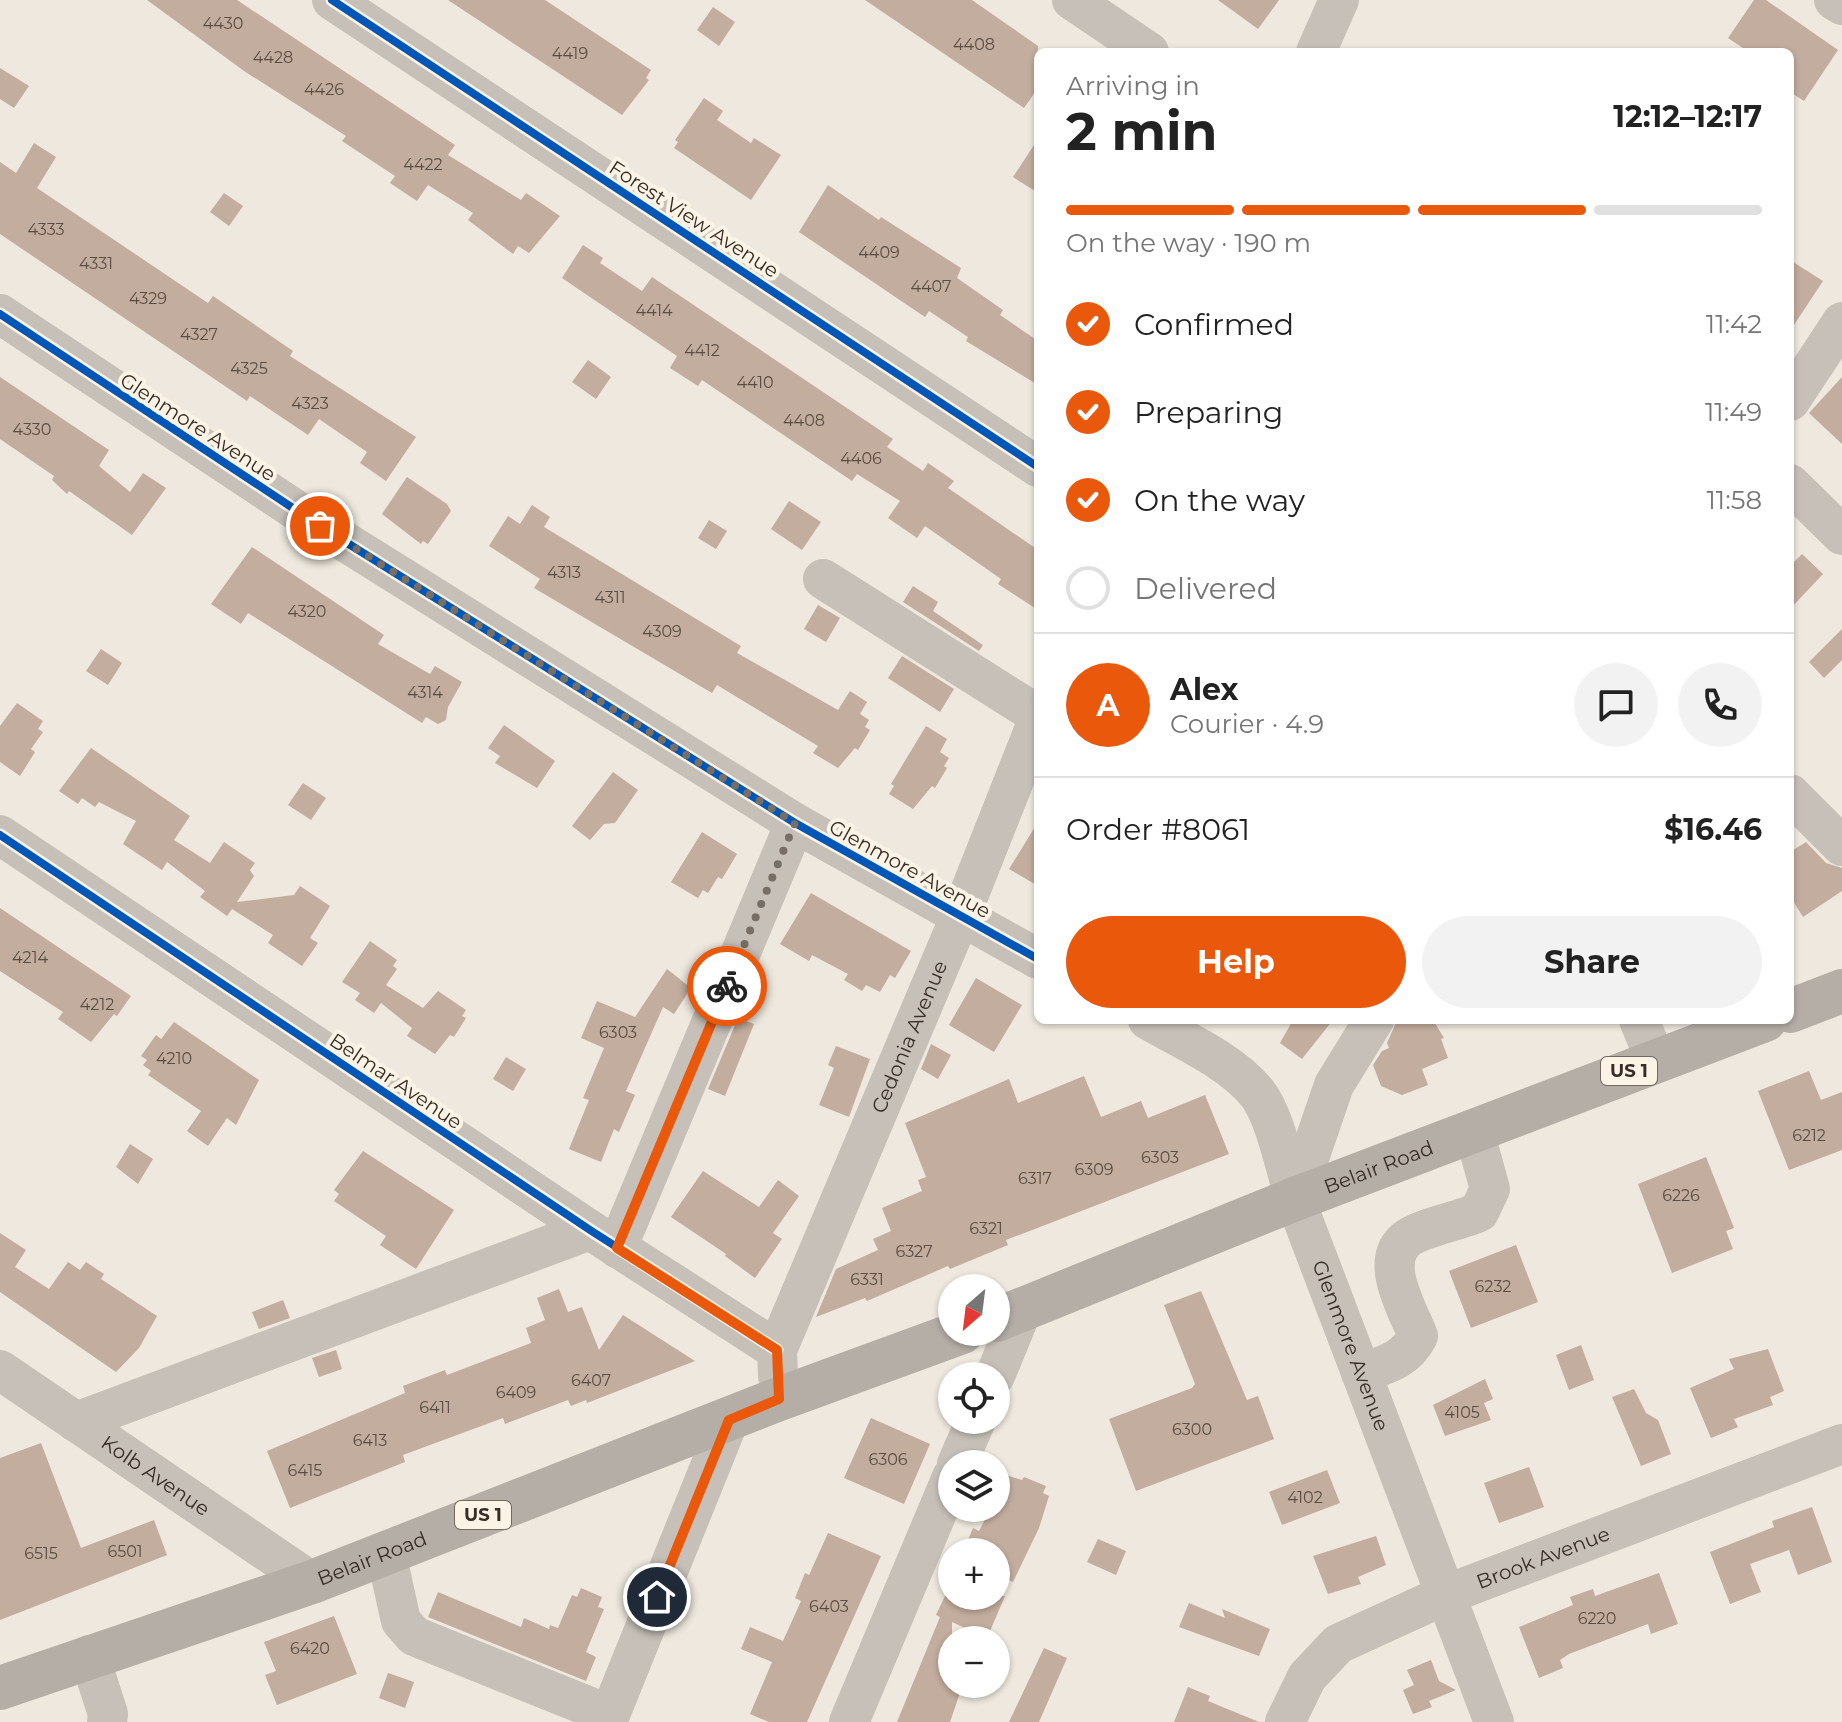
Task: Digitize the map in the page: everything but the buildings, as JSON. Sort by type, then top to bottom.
[{"type":"main road","name":"Belair Road","points":[[1010,1315],[1295,1199],[1656,1061],[1702,1030],[1740,1024]]},
{"type":"main road","name":"Belair Road","points":[[0,1688],[89,1655],[312,1582],[779,1399],[938,1341]]},
{"type":"street","name":"Forest View Avenue","points":[[332,0],[1034,464]]},
{"type":"street","points":[[1072,0],[1143,48]]},
{"type":"street","points":[[1318,48],[1339,0]]},
{"type":"street","points":[[1834,0],[1842,5]]},
{"type":"street","name":"Glenmore Avenue","points":[[0,314],[320,526],[795,823],[1034,957]]},
{"type":"street","points":[[1794,395],[1842,322]]},
{"type":"street","points":[[1794,488],[1842,535]]},
{"type":"street","points":[[823,579],[1034,715]]},
{"type":"street","name":"Cedonia Avenue","points":[[777,1350],[960,917],[1034,728]]},
{"type":"street","points":[[1794,798],[1842,846]]},
{"type":"street","points":[[76,1422],[603,1239],[795,823]]},
{"type":"street","name":"Belmar Avenue","points":[[0,835],[603,1239],[777,1350]]},
{"type":"street","name":"Glenmore Avenue","points":[[1154,1024],[1244,1080],[1258,1095],[1268,1113],[1295,1199],[1494,1722]]},
{"type":"street","points":[[1295,1199],[1334,1085],[1372,1024]]},
{"type":"street","points":[[1641,1024],[1656,1061]]},
{"type":"street","points":[[1268,1113],[1301,1120],[1323,1113]]},
{"type":"street","points":[[1361,1373],[1390,1363],[1410,1351],[1418,1336],[1395,1278],[1396,1252],[1408,1238],[1479,1212],[1490,1189],[1474,1131]]},
{"type":"street","points":[[777,1350],[779,1399]]},
{"type":"street","name":"Kolb Avenue","points":[[0,1370],[312,1582]]},
{"type":"street","points":[[386,1553],[401,1621],[414,1636],[608,1718],[729,1420]]},
{"type":"street","name":"Brook Avenue","points":[[1285,1722],[1307,1677],[1338,1644],[1445,1595],[1842,1444]]},
{"type":"street","points":[[849,1722],[938,1510]]},
{"type":"street","points":[[89,1655],[108,1714],[107,1722]]},
{"type":"cycle path","points":[[332,0],[1034,464]]},
{"type":"cycle path","points":[[0,314],[320,526],[795,823],[1034,957]]},
{"type":"cycle path","points":[[0,835],[590,1230],[777,1350]]},
{"type":"way so far","points":[[320,526],[795,823],[727,986]]},
{"type":"route","points":[[657,1597],[729,1420],[779,1399],[777,1350],[617,1248],[727,986]]}]
